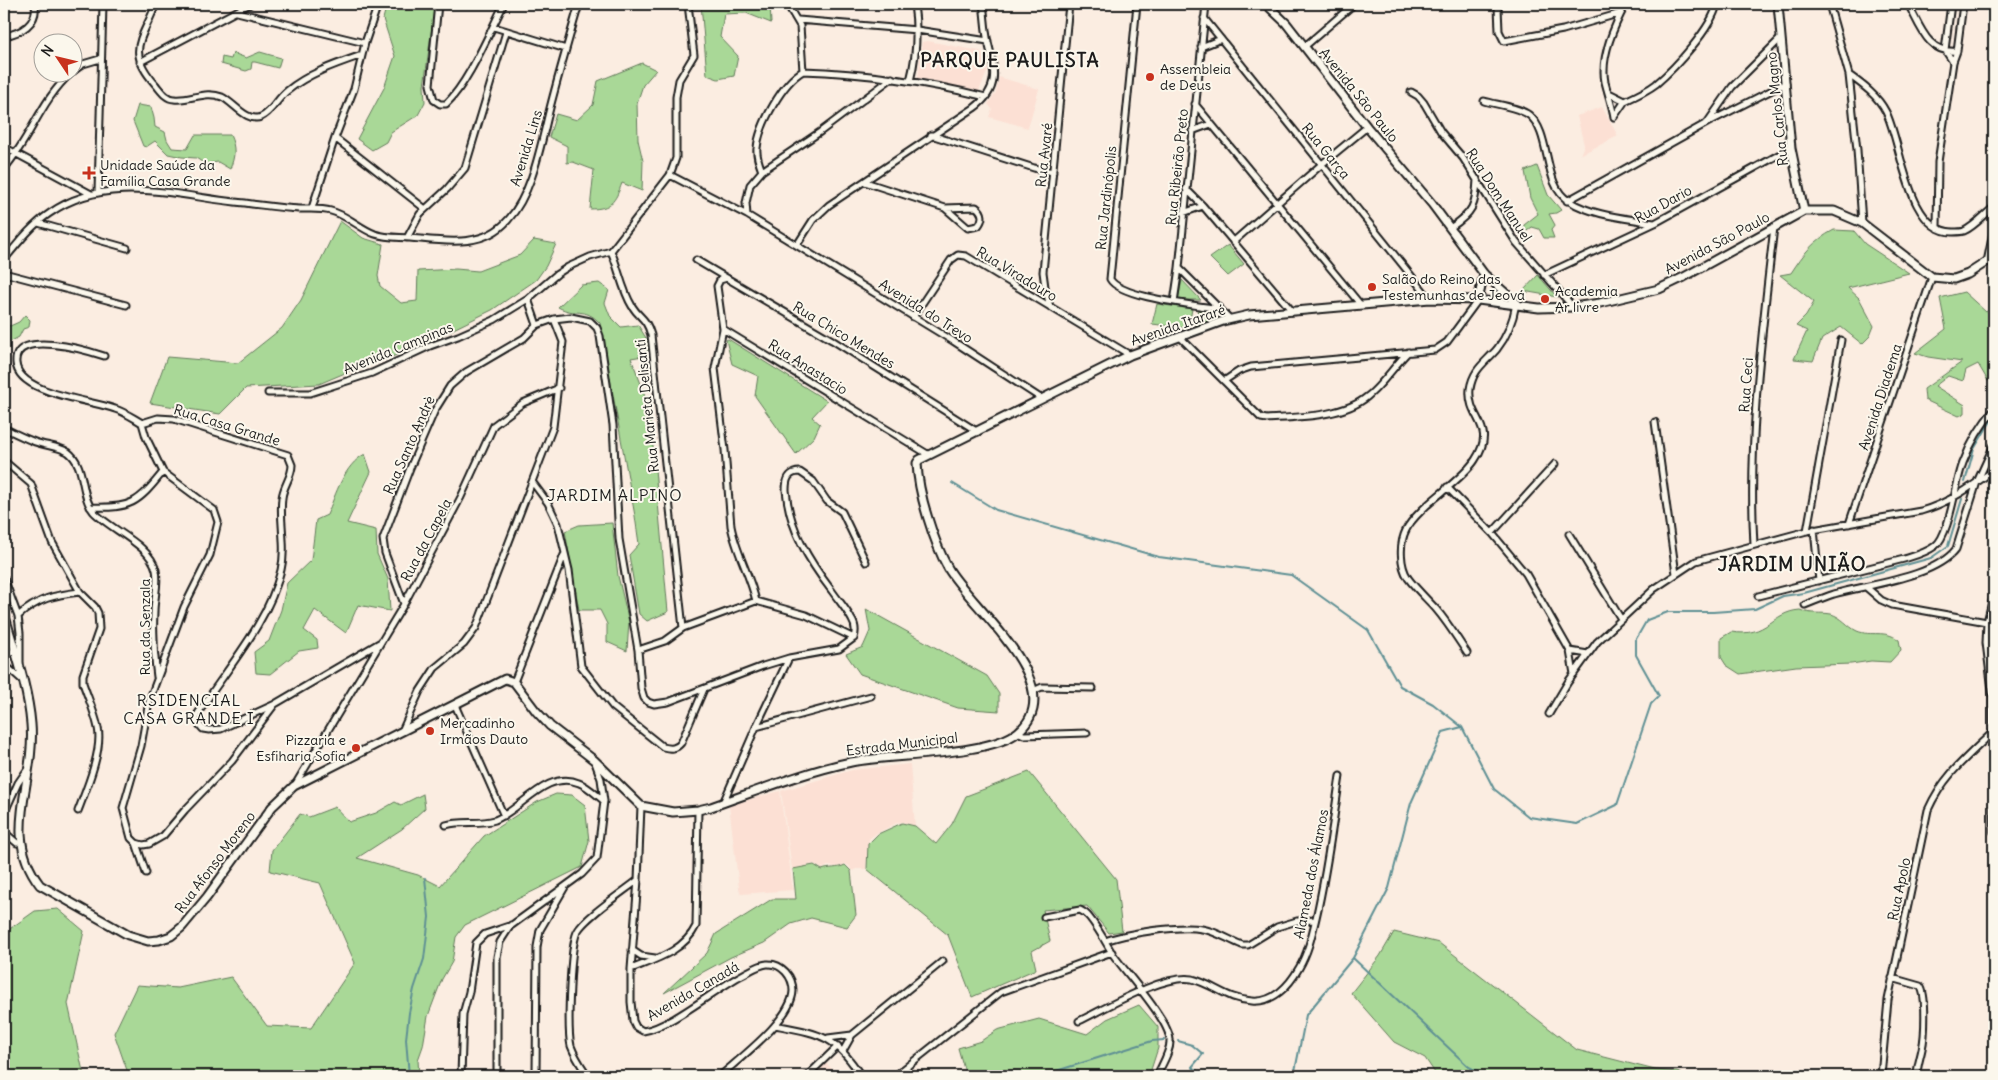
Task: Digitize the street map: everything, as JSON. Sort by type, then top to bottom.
[{"type":"main road","name":"Avenida São Paulo","points":[[1266,4],[1286,23],[1367,128],[1450,228],[1484,274],[1517,304],[1539,308],[1573,307],[1633,296],[1658,289],[1684,277],[1804,211],[1834,211],[1862,223],[1932,276]]},
{"type":"main road","name":"Rua Carlos Magno","points":[[1778,4],[1787,83],[1791,148],[1804,211]]},
{"type":"main road","points":[[1932,276],[1954,279],[1968,274],[1994,257]]},
{"type":"main road","points":[[1478,300],[1484,274]]},
{"type":"main road","name":"Avenida Itararé","points":[[917,468],[919,460],[1130,355],[1150,346],[1230,319],[1360,304],[1430,299],[1478,300],[1517,304]]},
{"type":"main road","name":"Estrada Municipal","points":[[641,806],[673,812],[698,810],[852,762],[980,747],[1002,741],[1017,732],[1026,722],[1032,710],[1033,691],[1028,675],[1019,659],[990,619],[948,567],[930,523],[922,496],[917,468]]},
{"type":"main road","name":"Rua Afonso Moreno","points":[[4,613],[23,680],[31,725],[27,770],[18,811],[17,843],[33,877],[40,885],[128,935],[148,941],[171,936],[182,927],[228,870],[272,807],[294,786],[505,679],[514,682]]},
{"type":"main road","points":[[514,682],[550,726],[594,760],[641,806]]},
{"type":"street","points":[[4,36],[25,28],[35,16],[35,4]]},
{"type":"street","points":[[98,192],[100,59],[103,4]]},
{"type":"street","points":[[156,4],[139,42],[138,51],[140,62],[150,78],[168,98],[177,99],[203,94],[215,95],[226,99],[248,116],[261,117],[284,92],[301,81],[362,55]]},
{"type":"street","points":[[140,62],[250,4]]},
{"type":"street","points":[[312,208],[335,138],[354,89],[365,43],[378,4]]},
{"type":"street","points":[[438,4],[430,85],[434,100],[440,104],[446,104],[455,94],[494,27],[504,4]]},
{"type":"street","name":"Avenida Lins","points":[[4,260],[49,213],[63,205],[91,194],[123,190],[151,190],[284,208],[312,208],[338,213],[359,227],[386,238],[443,242],[471,240],[490,234],[510,219],[528,185],[579,4]]},
{"type":"street","points":[[611,251],[670,175],[676,158],[676,97],[679,80],[694,55],[688,4]]},
{"type":"street","points":[[787,4],[798,20],[801,34],[803,71]]},
{"type":"street","points":[[910,81],[916,56],[917,30],[914,4]]},
{"type":"street","points":[[797,245],[813,220],[820,213],[931,135],[974,108],[986,97],[993,84],[994,70],[983,4]]},
{"type":"street","name":"Rua Avaré","points":[[1050,307],[1044,287],[1043,272],[1069,4]]},
{"type":"street","name":"Rua Jardinópolis","points":[[1136,4],[1110,279],[1115,286],[1124,291],[1174,302],[1219,308]]},
{"type":"street","name":"Rua Ribeirão Preto","points":[[1174,302],[1206,4]]},
{"type":"street","points":[[1304,47],[1354,4]]},
{"type":"street","points":[[1620,4],[1621,13]]},
{"type":"street","points":[[1626,4],[1606,52],[1605,82],[1614,117],[1625,100],[1642,93],[1672,69],[1707,27],[1717,4]]},
{"type":"street","points":[[1829,4],[1849,75],[1862,223]]},
{"type":"street","points":[[1908,4],[1926,39],[1932,45],[1945,50],[1958,51]]},
{"type":"street","points":[[1951,4],[1945,50],[1953,62]]},
{"type":"street","points":[[1937,228],[1937,168],[1953,62],[1958,51],[1964,4]]},
{"type":"street","points":[[1498,7],[1499,31],[1504,41],[1563,30],[1621,13]]},
{"type":"street","points":[[237,12],[365,43]]},
{"type":"street","name":"Rua Garça","points":[[1204,18],[1430,299]]},
{"type":"street","points":[[798,20],[917,30],[988,41]]},
{"type":"street","points":[[494,27],[566,49]]},
{"type":"street","points":[[407,238],[424,208],[447,189],[465,168],[506,32]]},
{"type":"street","points":[[1707,123],[1732,87],[1782,38]]},
{"type":"street","points":[[1201,47],[1221,39]]},
{"type":"street","points":[[82,65],[100,59]]},
{"type":"street","points":[[762,171],[757,156],[757,147],[763,125],[784,88],[794,77],[803,71],[892,78],[986,97]]},
{"type":"street","points":[[1849,75],[1878,99],[1886,112],[1894,131],[1912,194],[1923,215],[1937,228],[1948,232],[1964,231],[1994,207]]},
{"type":"street","points":[[747,215],[747,197],[750,185],[762,171],[820,132],[892,78]]},
{"type":"street","points":[[4,169],[18,153],[43,106],[63,82]]},
{"type":"street","points":[[1567,201],[1707,123],[1787,83]]},
{"type":"street","name":"Rua Dom Manuel","points":[[1411,92],[1424,103],[1441,132],[1463,158],[1516,242],[1573,307]]},
{"type":"street","points":[[1609,93],[1625,100]]},
{"type":"street","points":[[1484,101],[1523,112],[1534,121],[1539,130],[1557,188],[1567,201],[1592,211],[1655,223]]},
{"type":"street","points":[[1195,104],[1360,304]]},
{"type":"street","points":[[1192,131],[1211,124]]},
{"type":"street","points":[[1233,242],[1277,202],[1367,128]]},
{"type":"street","points":[[931,135],[1034,168],[1053,172]]},
{"type":"street","points":[[335,138],[424,208]]},
{"type":"street","points":[[4,147],[91,194]]},
{"type":"street","name":"Rua Dario","points":[[1544,275],[1655,223],[1791,148]]},
{"type":"street","name":"Avenida do Trevo","points":[[670,175],[747,215],[797,245],[1042,399]]},
{"type":"street","points":[[1450,228],[1468,215],[1472,208],[1476,198],[1477,178]]},
{"type":"street","points":[[865,182],[945,208],[976,207],[981,212],[982,219],[978,226],[968,228],[945,208]]},
{"type":"street","points":[[1186,189],[1203,206],[1292,311]]},
{"type":"street","points":[[1183,213],[1203,206]]},
{"type":"street","points":[[38,223],[127,248]]},
{"type":"street","name":"Rua Ceci","points":[[1754,545],[1753,458],[1758,376],[1774,227]]},
{"type":"street","points":[[1987,262],[1994,228]]},
{"type":"street","name":"Avenida Campinas","points":[[268,393],[310,393],[372,374],[430,346],[474,329],[528,299],[568,267],[590,257],[611,251]]},
{"type":"street","name":"Rua Marieta Delisanti","points":[[611,251],[629,300],[646,320],[651,335],[684,628]]},
{"type":"street","name":"Rua Viradouro","points":[[913,317],[947,266],[958,255],[972,258],[1130,355]]},
{"type":"street","name":"Rua Chico Mendes","points":[[696,260],[832,340],[978,432]]},
{"type":"street","points":[[1179,268],[1230,319]]},
{"type":"street","points":[[4,273],[126,305]]},
{"type":"street","name":"Avenida Diadema","points":[[1849,524],[1932,276]]},
{"type":"street","points":[[727,278],[720,280],[717,286],[723,329],[715,368],[733,538],[751,582],[756,601]]},
{"type":"street","points":[[528,299],[538,326]]},
{"type":"street","points":[[1224,381],[1239,371],[1251,367],[1435,350],[1447,342],[1478,300]]},
{"type":"street","points":[[1468,653],[1446,621],[1407,576],[1400,554],[1406,530],[1422,510],[1474,462],[1484,446],[1484,430],[1470,402],[1470,388],[1474,375],[1481,364],[1496,350],[1508,334],[1517,304]]},
{"type":"street","points":[[401,732],[420,691],[435,668],[464,644],[476,628],[533,483],[553,427],[558,388],[563,342],[554,319],[571,317],[590,321],[597,328],[600,336],[613,425],[619,539],[638,650],[641,688],[644,698],[648,702],[654,704],[668,702],[763,666],[789,658],[839,649],[854,638],[856,627],[852,618],[819,574],[794,529],[786,486],[787,478],[791,474],[800,472],[807,476],[830,503],[842,512],[866,562]]},
{"type":"street","name":"Rua Santo Andrè","points":[[404,604],[384,554],[383,539],[410,468],[435,410],[450,386],[458,378],[489,356],[524,338],[538,326],[554,319]]},
{"type":"street","name":"Rua Anastacio","points":[[723,329],[929,456]]},
{"type":"street","points":[[1180,337],[1261,418],[1267,420],[1351,408],[1369,396],[1408,352]]},
{"type":"street","points":[[1807,531],[1841,340]]},
{"type":"street","points":[[104,356],[85,350],[48,344],[26,347],[16,357],[16,362],[17,369],[22,376],[41,388],[116,409],[142,423],[163,472],[214,510],[218,522],[210,555],[184,607],[157,677]]},
{"type":"street","name":"Rua da Capela","points":[[294,786],[404,604],[461,497],[494,425],[523,403],[558,388]]},
{"type":"street","points":[[1758,596],[1904,560],[1936,546],[1948,524],[1952,500],[1966,456],[1994,410]]},
{"type":"street","name":"Rua Casa Grande","points":[[142,423],[158,418],[174,419],[279,451],[288,455],[291,460],[292,469],[283,489],[281,500],[284,550],[276,587],[264,614],[197,714],[196,721],[203,729],[221,729],[275,704],[380,642]]},
{"type":"street","points":[[1655,422],[1676,574]]},
{"type":"street","points":[[4,428],[37,443],[62,449],[69,453],[82,477],[90,508],[116,508],[136,501],[151,488],[163,472]]},
{"type":"street","points":[[1805,605],[1833,594],[1920,572],[1945,561],[1956,550],[1978,482],[1991,456],[1994,445]]},
{"type":"street","points":[[4,461],[30,484],[49,536],[80,592],[98,613],[98,634],[83,675],[98,730],[94,764],[78,811]]},
{"type":"street","points":[[1492,533],[1555,464]]},
{"type":"street","points":[[1549,714],[1596,642],[1654,590],[1696,561],[1814,529],[1921,511],[1952,500],[1994,470]]},
{"type":"street","points":[[533,483],[554,513],[569,570],[581,666],[613,707],[663,747],[671,749],[678,747],[681,743],[704,689]]},
{"type":"street","points":[[1447,487],[1492,533],[1526,574],[1570,651],[1574,674]]},
{"type":"street","name":"Rua da Senzala","points":[[90,508],[100,518],[135,543],[148,556],[157,576],[154,629],[157,677],[149,701],[140,746],[123,808],[131,838],[136,843],[146,873]]},
{"type":"street","points":[[1814,529],[1819,581]]},
{"type":"street","points":[[1569,534],[1621,619]]},
{"type":"street","points":[[514,682],[564,554]]},
{"type":"street","name":"Rua Afonso Moreno","points":[[4,578],[18,616],[20,671]]},
{"type":"street","points":[[1866,586],[1881,600],[1892,605],[1987,622]]},
{"type":"street","points":[[18,616],[40,600],[52,596],[80,592]]},
{"type":"street","points":[[1994,593],[1987,622],[1986,643],[1993,698],[1994,832]]},
{"type":"street","points":[[638,650],[665,641],[684,628],[756,601],[806,615],[854,638]]},
{"type":"street","points":[[4,658],[14,650]]},
{"type":"street","points":[[1570,651],[1588,654]]},
{"type":"street","points":[[723,803],[789,658]]},
{"type":"street","points":[[4,664],[23,680]]},
{"type":"street","points":[[1033,691],[1042,688],[1093,688]]},
{"type":"street","points":[[756,727],[871,696]]},
{"type":"street","points":[[136,843],[148,844],[163,836],[232,761],[275,704]]},
{"type":"street","points":[[455,705],[504,816]]},
{"type":"street","points":[[1017,732],[1024,735],[1087,733]]},
{"type":"street","name":"Rua Apolo","points":[[1881,1076],[1886,1016],[1892,978],[1928,810],[1936,790],[1948,775],[1993,732]]},
{"type":"street","points":[[497,1076],[496,957],[500,942],[512,925],[588,869],[597,858],[604,801],[601,779],[594,760]]},
{"type":"street","name":"Rua Afonso Moreno","points":[[4,814],[18,783],[27,770]]},
{"type":"street","name":"Alameda dos Álamos","points":[[1079,1021],[1164,982],[1190,979],[1238,999],[1253,1002],[1266,1000],[1279,994],[1300,968],[1309,944],[1322,893],[1340,776]]},
{"type":"street","points":[[446,825],[455,822],[484,823],[504,816],[543,788],[562,780],[580,783],[604,801]]},
{"type":"street","name":"Avenida Canadá","points":[[641,806],[638,880],[631,969],[631,1015],[636,1027],[643,1031],[660,1026],[757,967],[768,964],[778,967],[788,973],[792,981],[793,991],[788,1010],[775,1025],[720,1076]]},
{"type":"street","points":[[631,969],[658,958],[683,944],[691,936],[696,926],[698,810]]},
{"type":"street","points":[[4,832],[17,843]]},
{"type":"street","points":[[588,1076],[576,1057],[570,1036],[570,991],[575,940],[578,932],[589,919],[638,880]]},
{"type":"street","points":[[536,1076],[536,956],[540,930],[567,884]]},
{"type":"street","points":[[1044,917],[1071,910],[1080,910],[1086,912],[1091,918],[1112,952],[1167,1030],[1170,1040],[1157,1076]]},
{"type":"street","points":[[1105,940],[1137,933],[1192,928],[1203,929],[1242,945],[1248,945],[1277,927],[1297,920],[1315,920]]},
{"type":"street","points":[[460,1076],[463,1014],[471,979],[474,947],[478,938],[512,925]]},
{"type":"street","points":[[632,950],[641,956],[658,958]]},
{"type":"street","points":[[895,1076],[1001,992],[1112,952]]},
{"type":"street","points":[[843,1051],[852,1035],[943,961]]},
{"type":"street","points":[[1892,978],[1920,986],[1924,994],[1922,1049],[1917,1063],[1917,1076]]},
{"type":"street","points":[[775,1025],[808,1031],[828,1038],[843,1051],[861,1076]]},
{"type":"street","points":[[828,1038],[852,1035]]},
{"type":"street","points":[[807,1076],[838,1046]]},
{"type":"shaded area","points":[[928,41],[980,51],[990,65],[979,91],[918,78],[922,42]]},
{"type":"shaded area","points":[[999,77],[1039,89],[1028,128],[989,117],[992,109],[988,104],[996,92]]},
{"type":"shaded area","points":[[1602,107],[1618,136],[1580,155],[1584,145],[1577,116]]},
{"type":"shaded area","points":[[910,764],[915,826],[902,822],[897,823],[869,839],[866,869],[852,871],[845,864],[840,867],[828,866],[822,869],[814,864],[792,869],[781,791],[852,770]]},
{"type":"shaded area","points":[[780,791],[793,890],[741,894],[729,805]]},
{"type":"shaded area","points":[[826,1063],[839,1076],[813,1076]]},
{"type":"green space","points":[[387,4],[435,4],[424,86],[425,102],[418,115],[391,132],[386,142],[372,150],[357,139],[384,88],[395,56],[383,19]]},
{"type":"green space","points":[[701,4],[770,5],[771,23],[746,13],[724,14],[720,37],[738,56],[734,76],[718,79],[707,75]]},
{"type":"green space","points":[[260,52],[281,58],[278,68],[252,62],[251,69],[246,71],[221,64],[222,57],[231,59],[233,53],[246,58]]},
{"type":"green space","points":[[642,63],[656,70],[643,85],[637,103],[638,140],[643,161],[642,191],[622,183],[614,200],[608,206],[590,209],[594,170],[573,162],[567,163],[567,146],[549,137],[556,114],[577,120],[593,105],[598,81]]},
{"type":"green space","points":[[138,105],[151,107],[155,127],[165,132],[172,148],[187,149],[195,135],[230,135],[234,152],[230,169],[218,162],[205,164],[196,158],[168,154],[155,141],[146,147],[143,146],[133,121]]},
{"type":"green space","points":[[1537,166],[1548,195],[1561,210],[1549,214],[1555,225],[1551,230],[1554,238],[1544,238],[1539,229],[1532,227],[1527,231],[1524,229],[1524,225],[1538,214],[1530,198],[1525,171]]},
{"type":"green space","points":[[340,221],[363,238],[383,244],[378,276],[380,286],[401,303],[417,301],[418,271],[456,269],[478,271],[520,255],[534,240],[556,244],[546,266],[536,280],[492,310],[415,348],[352,370],[319,384],[246,388],[220,414],[150,403],[167,357],[238,363],[282,328],[301,300]]},
{"type":"green space","points":[[1834,230],[1854,231],[1865,244],[1909,273],[1848,288],[1859,298],[1874,326],[1870,336],[1862,344],[1841,327],[1822,339],[1813,361],[1794,359],[1807,331],[1796,326],[1806,316],[1814,302],[1780,275],[1791,273],[1810,248]]},
{"type":"green space","points":[[1228,245],[1244,264],[1228,276],[1210,258]]},
{"type":"green space","points":[[1538,275],[1557,297],[1523,291]]},
{"type":"green space","points":[[1182,280],[1201,300],[1178,300]]},
{"type":"green space","points":[[599,283],[609,290],[605,303],[610,316],[621,327],[638,325],[646,338],[647,351],[643,356],[631,358],[643,389],[651,425],[668,612],[647,621],[639,614],[629,555],[639,544],[600,323],[584,313],[564,310],[558,307],[581,285]]},
{"type":"green space","points":[[1964,292],[1986,312],[1994,306],[1994,380],[1988,381],[1978,364],[1966,370],[1963,381],[1948,376],[1935,386],[1965,405],[1965,413],[1959,416],[1925,400],[1924,389],[1962,362],[1915,353],[1946,329],[1940,298]]},
{"type":"green space","points":[[1157,304],[1192,309],[1189,325],[1186,324],[1185,328],[1152,324]]},
{"type":"green space","points":[[1198,309],[1212,314],[1212,316],[1209,321],[1195,325]]},
{"type":"green space","points":[[25,315],[30,320],[29,327],[23,329],[19,337],[4,345],[4,324],[10,326],[19,322]]},
{"type":"green space","points":[[728,339],[827,401],[812,417],[820,424],[814,437],[796,454],[755,396],[758,376],[732,364],[726,340]]},
{"type":"green space","points":[[365,454],[371,472],[347,523],[376,530],[377,554],[388,579],[390,611],[358,605],[346,633],[315,610],[304,630],[317,640],[318,648],[299,651],[270,674],[256,673],[254,652],[269,641],[281,610],[287,583],[311,560],[316,520],[327,515],[337,489],[346,473],[351,465]]},
{"type":"green space","points":[[612,523],[618,576],[629,622],[627,651],[607,642],[607,624],[600,610],[579,610],[565,531],[579,525]]},
{"type":"green space","points":[[866,609],[987,676],[999,694],[999,711],[958,708],[860,674],[846,654],[863,647],[870,631]]},
{"type":"green space","points":[[1800,610],[1831,614],[1862,633],[1883,634],[1894,637],[1899,640],[1901,650],[1890,662],[1871,661],[1851,664],[1796,666],[1740,674],[1726,665],[1721,657],[1721,638],[1731,632],[1743,633],[1753,631],[1782,615]]},
{"type":"green space","points":[[1029,772],[1116,879],[1122,931],[1109,933],[1087,906],[1043,910],[1050,941],[1032,951],[1036,969],[972,997],[948,935],[867,869],[868,844],[878,834],[902,823],[915,826],[936,844],[952,824],[966,796]]},
{"type":"green space","points":[[423,794],[425,808],[402,829],[357,858],[418,875],[440,886],[484,836],[537,802],[556,794],[572,795],[585,805],[589,841],[582,867],[465,925],[456,937],[452,962],[442,979],[428,1016],[423,1046],[418,1060],[419,1076],[129,1076],[114,1033],[137,985],[178,988],[231,977],[267,1026],[311,1028],[355,963],[320,883],[270,871],[272,850],[300,814],[309,817],[335,807],[349,822],[376,813],[395,802],[401,805]]},
{"type":"green space","points":[[814,865],[822,870],[845,865],[851,871],[856,915],[847,927],[811,918],[791,924],[764,943],[731,957],[664,993],[707,953],[716,934],[772,899],[796,899],[793,869]]},
{"type":"green space","points":[[58,909],[84,931],[68,1004],[84,1076],[4,1076],[4,933],[35,911]]},
{"type":"green space","points":[[1394,932],[1439,943],[1577,1050],[1655,1070],[1677,1072],[1685,1076],[1437,1076],[1425,1058],[1394,1042],[1351,993],[1380,956]]},
{"type":"green space","points":[[1139,1005],[1158,1027],[1158,1048],[1149,1076],[997,1076],[994,1070],[966,1076],[958,1048],[981,1041],[997,1030],[1039,1019],[1087,1034],[1107,1019]]},
{"type":"waterway","points":[[1965,482],[1974,449],[1994,416]]},
{"type":"waterway","points":[[952,483],[996,510],[1159,557],[1291,575],[1368,630],[1400,686],[1433,704],[1462,727]]},
{"type":"waterway","points":[[1294,1076],[1306,1015],[1353,958],[1389,888],[1411,803],[1443,732],[1462,727],[1494,789],[1529,817],[1577,824],[1617,805],[1651,704],[1659,696],[1636,655],[1636,639],[1647,620],[1668,612],[1713,612],[1755,609],[1783,596],[1804,593],[1931,558],[1948,546],[1962,499]]},
{"type":"waterway","points":[[409,1076],[406,1039],[409,1013],[414,989],[424,959],[429,917],[425,878]]},
{"type":"waterway","points":[[1353,958],[1469,1067],[1487,1076]]},
{"type":"waterway","points":[[1049,1076],[1053,1072],[1152,1041],[1164,1040]]},
{"type":"waterway","points":[[1178,1041],[1192,1045],[1203,1054],[1192,1067],[1204,1076]]},
{"type":"place","name":"Assembleia de Deus","points":[[1150,77]]},
{"type":"place","name":"Unidade Saúde da Família Casa Grande","points":[[89,173]]},
{"type":"place","name":"Salão do Reino das Testemunhas de Jeová","points":[[1372,287]]},
{"type":"place","name":"Academia Ar livre","points":[[1545,299]]},
{"type":"place","name":"Mercadinho Irmãos Dauto","points":[[430,731]]},
{"type":"place","name":"Pizzaria e Esfiharia Sofia","points":[[356,748]]},
{"type":"district","name":"PARQUE PAULISTA","points":[[1010,60]]},
{"type":"district","name":"JARDIM ALPINO","points":[[615,495]]},
{"type":"district","name":"JARDIM UNIÃO","points":[[1792,564]]},
{"type":"district","name":"RSIDENCIAL CASA GRANDE I","points":[[189,709]]}]
